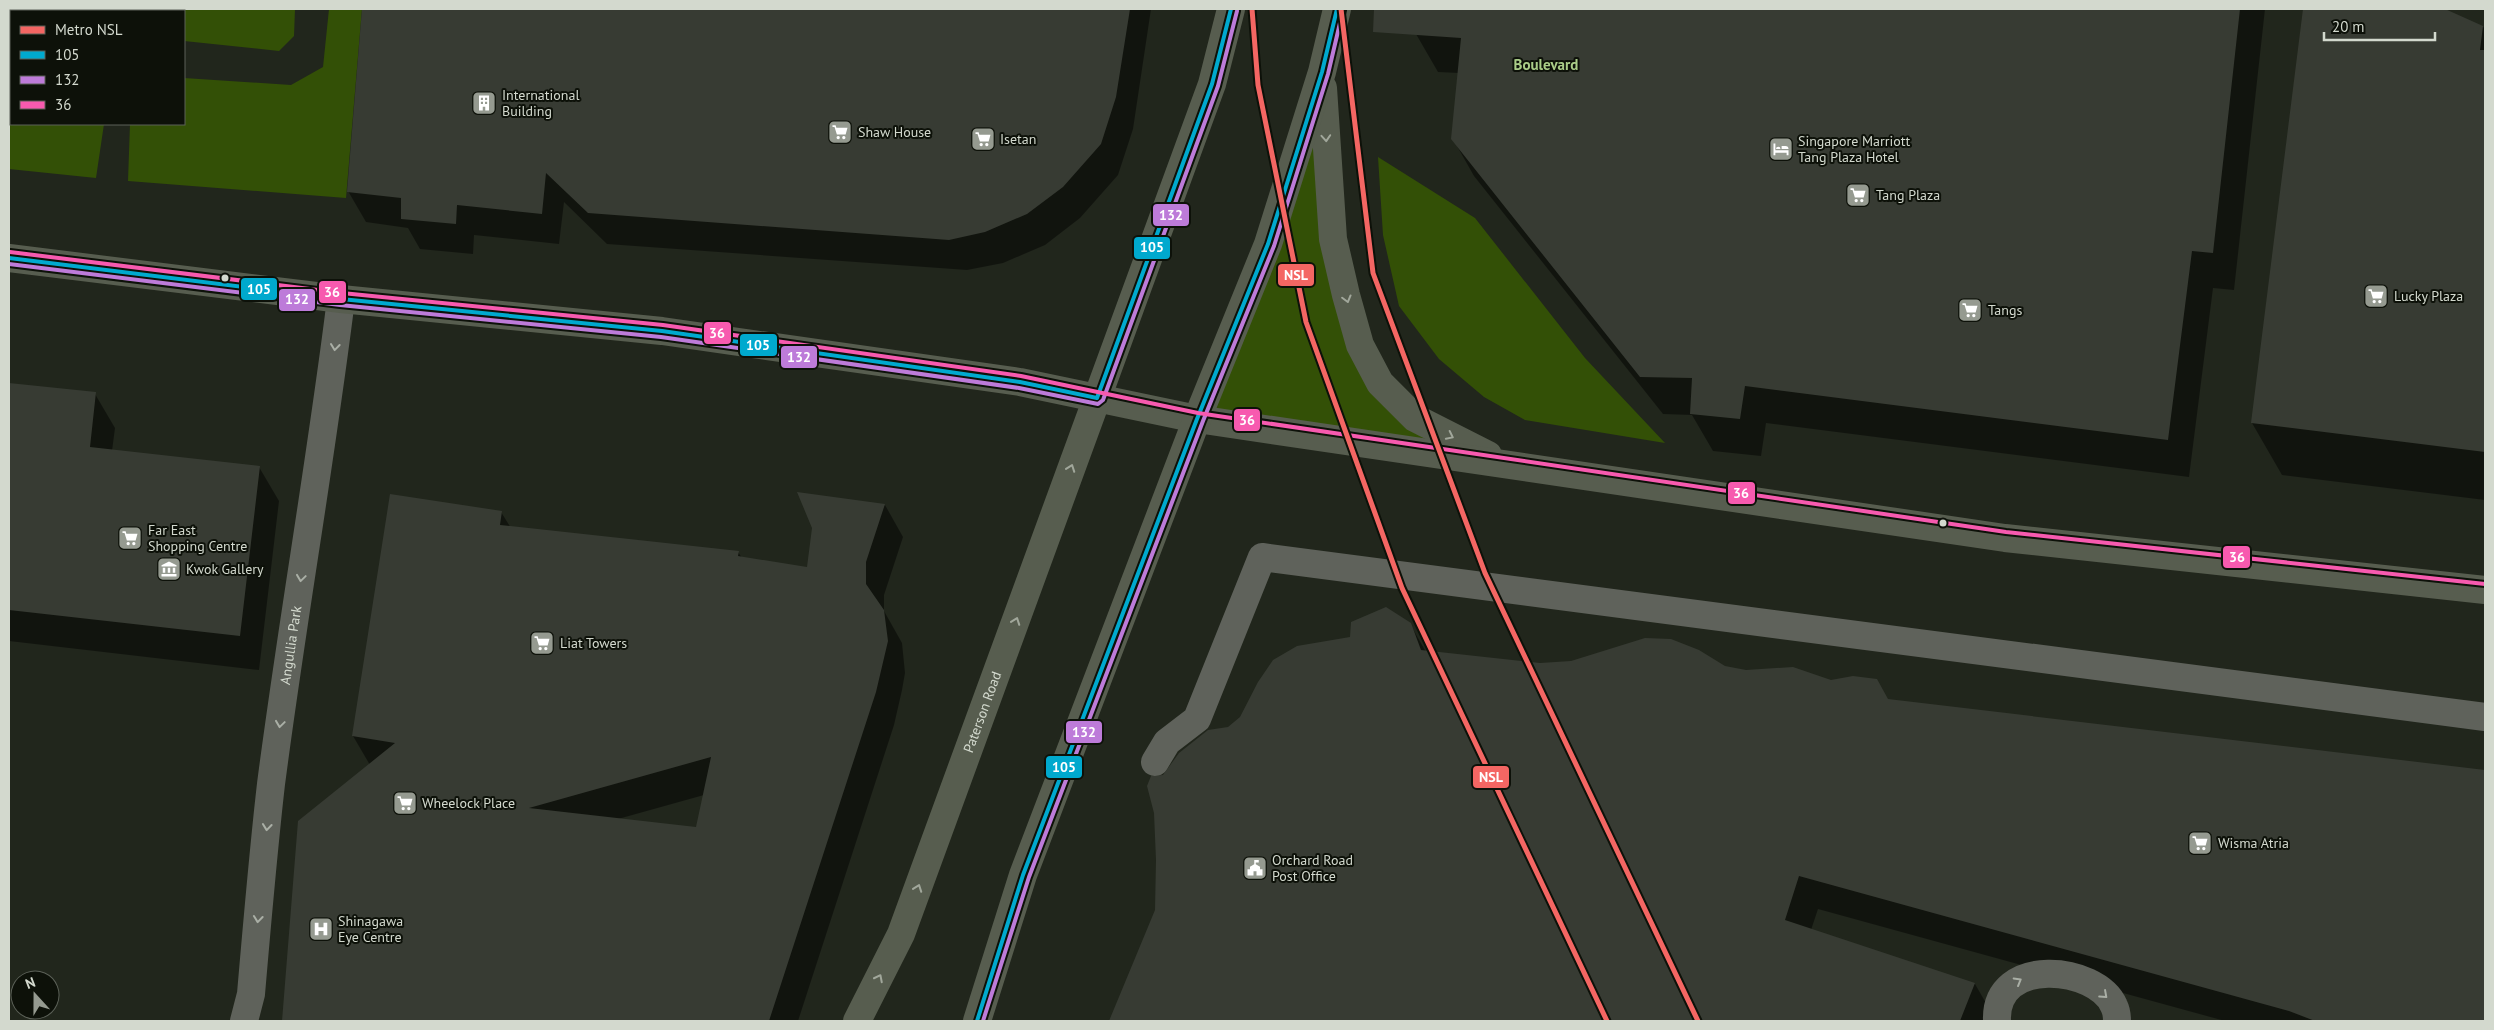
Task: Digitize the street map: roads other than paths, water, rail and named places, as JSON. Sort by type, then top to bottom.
[{"type":"main road","name":"Paterson Road","points":[[857,1021],[901,934],[1212,84],[1231,9]]},
{"type":"main road","points":[[977,1021],[1023,875],[1197,418],[1268,244],[1322,72],[1336,9]]},
{"type":"main road","points":[[1322,72],[1333,239],[1360,345],[1380,382],[1415,418],[1511,466]]},
{"type":"main road","points":[[9,258],[341,299],[662,331],[1020,382],[1197,418],[2006,538],[2485,590]]},
{"type":"street","name":"Angullia Park","points":[[244,1021],[251,994],[272,784],[315,478],[326,417],[341,299]]},
{"type":"street","points":[[1156,762],[1166,742],[1197,719],[1262,557],[2485,717]]},
{"type":"street","points":[[1997,1021],[1996,1010],[2008,987],[2024,977],[2046,973],[2078,979],[2105,993],[2114,1006],[2117,1021]]},
{"type":"street","name":"Angullia Park","points":[[251,994],[255,1021]]},
{"type":"metro line","name":"NSL","points":[[1252,9],[1258,85],[1306,322],[1402,588],[1607,1021]]},
{"type":"metro line","name":"NSL","points":[[1341,9],[1373,273],[1485,573],[1698,1021]]},
{"type":"place","name":"International Building","points":[[484,103]]},
{"type":"place","name":"Shaw House","points":[[840,132]]},
{"type":"place","name":"Isetan","points":[[983,139]]},
{"type":"place","name":"Singapore Marriott Tang Plaza Hotel","points":[[1781,149]]},
{"type":"place","name":"Tang Plaza","points":[[1858,195]]},
{"type":"place","name":"Lucky Plaza","points":[[2376,296]]},
{"type":"place","name":"Tangs","points":[[1970,310]]},
{"type":"place","name":"Far East Shopping Centre","points":[[130,538]]},
{"type":"place","name":"Kwok Gallery","points":[[169,569]]},
{"type":"place","name":"Liat Towers","points":[[542,643]]},
{"type":"place","name":"Wheelock Place","points":[[405,803]]},
{"type":"place","name":"Wisma Atria","points":[[2200,843]]},
{"type":"place","name":"Orchard Road Post Office","points":[[1255,868]]},
{"type":"place","name":"Shinagawa Eye Centre","points":[[321,929]]},
{"type":"district","name":"Boulevard","points":[[1546,65]]}]
